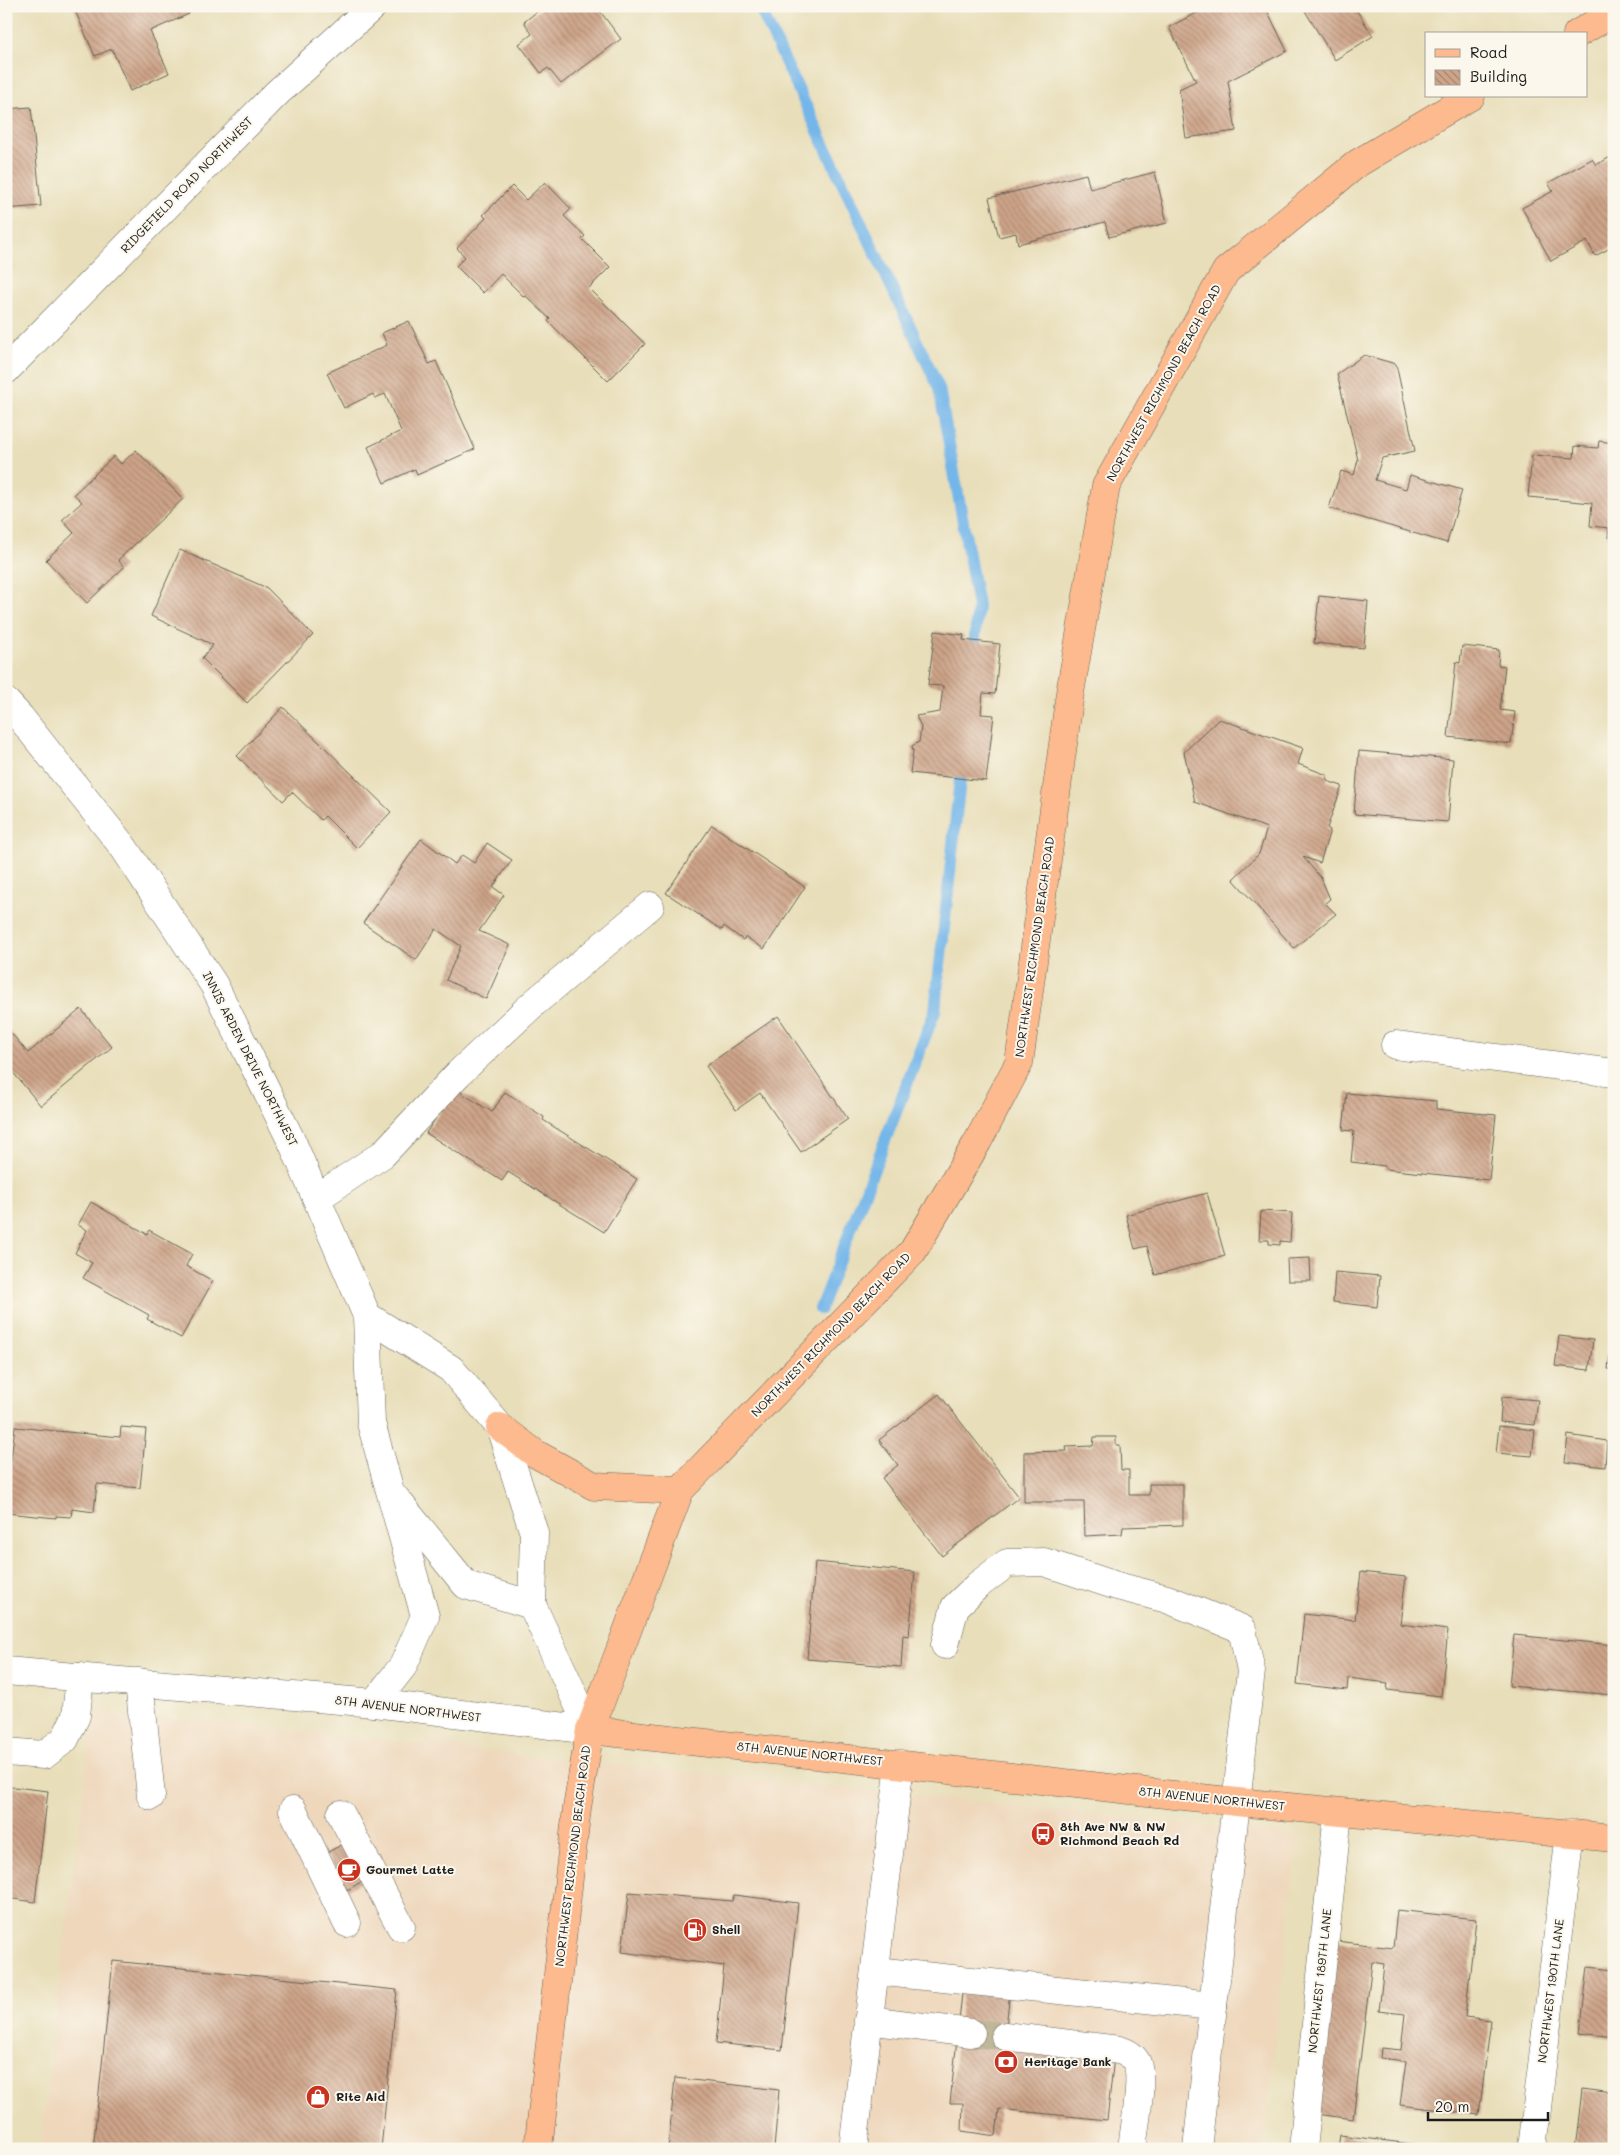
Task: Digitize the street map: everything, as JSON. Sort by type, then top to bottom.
[{"type":"main road","points":[[1580,32],[1614,12]]},
{"type":"main road","name":"NORTHWEST RICHMOND BEACH ROAD","points":[[538,2149],[578,1808],[590,1730],[680,1490],[913,1251],[978,1141],[1018,1063],[1070,694],[1106,486],[1226,271],[1358,163],[1468,98]]},
{"type":"main road","points":[[500,1427],[536,1454],[594,1486],[680,1490]]},
{"type":"main road","name":"8TH AVENUE NORTHWEST","points":[[590,1730],[1338,1813],[1614,1838]]},
{"type":"street","name":"RIDGEFIELD ROAD NORTHWEST","points":[[6,370],[276,93],[373,6]]},
{"type":"street","name":"INNIS ARDEN DRIVE NORTHWEST","points":[[6,702],[20,716],[124,848],[214,985],[293,1144],[367,1316],[371,1423],[391,1492],[466,1585],[532,1605]]},
{"type":"street","points":[[316,1198],[383,1154],[458,1074],[534,1003],[650,906]]},
{"type":"street","points":[[1395,1045],[1614,1073]]},
{"type":"street","points":[[367,1316],[451,1369],[500,1427],[534,1532],[532,1605],[590,1730]]},
{"type":"street","points":[[374,1704],[403,1666],[425,1616],[391,1492]]},
{"type":"street","points":[[945,1645],[955,1607],[978,1584],[1007,1563],[1044,1562],[1117,1586],[1167,1598],[1242,1629],[1251,1671],[1197,2149]]},
{"type":"street","name":"8TH AVENUE NORTHWEST","points":[[6,1670],[374,1704],[590,1730]]},
{"type":"street","points":[[6,1752],[44,1755],[65,1739],[76,1716],[80,1677]]},
{"type":"street","points":[[139,1682],[151,1796]]},
{"type":"street","points":[[853,2149],[900,1764]]},
{"type":"street","points":[[293,1810],[347,1922]]},
{"type":"street","name":"NORTHWEST 189TH LANE","points":[[1303,2149],[1338,1813]]},
{"type":"street","points":[[341,1814],[401,1927]]},
{"type":"street","name":"NORTHWEST 190TH LANE","points":[[1532,2149],[1570,1833]]},
{"type":"street","points":[[875,1971],[1213,2006]]},
{"type":"street","points":[[868,2020],[971,2033]]},
{"type":"street","points":[[1005,2036],[1119,2050],[1134,2057],[1138,2064],[1139,2079],[1132,2149]]},
{"type":"shaded area","points":[[93,1710],[1298,1836],[1263,2149],[40,2149]]},
{"type":"building","points":[[73,6],[186,6],[189,14],[150,31],[169,73],[130,91],[112,49],[95,56]]},
{"type":"building","points":[[544,6],[596,6],[621,39],[561,84],[548,68],[541,73],[519,44],[532,34],[524,22]]},
{"type":"building","points":[[1210,6],[1265,6],[1287,51],[1228,81],[1236,131],[1186,138],[1179,89],[1196,81],[1169,27]]},
{"type":"building","points":[[1302,6],[1354,6],[1373,36],[1335,60]]},
{"type":"building","points":[[31,107],[41,206],[6,209],[6,109]]},
{"type":"building","points":[[1614,155],[1614,246],[1595,256],[1587,241],[1551,261],[1522,208],[1553,191],[1548,183],[1592,159],[1596,165]]},
{"type":"building","points":[[1155,172],[1167,223],[1109,237],[1105,222],[1018,244],[1016,233],[999,237],[989,198],[1086,174],[1090,189]]},
{"type":"building","points":[[545,182],[571,209],[564,216],[585,236],[582,239],[610,267],[589,288],[645,344],[608,381],[548,321],[550,319],[501,274],[483,293],[456,266],[465,257],[457,248],[486,218],[483,215],[512,186],[526,200]]},
{"type":"building","points":[[409,321],[429,364],[436,361],[475,449],[417,475],[415,469],[384,483],[368,447],[401,431],[385,394],[375,398],[373,394],[344,408],[327,373],[387,345],[382,333]]},
{"type":"building","points":[[1364,355],[1396,364],[1415,451],[1382,458],[1375,480],[1406,489],[1410,475],[1462,490],[1447,543],[1329,508],[1341,471],[1354,475],[1358,460],[1337,374]]},
{"type":"building","points":[[1599,441],[1614,443],[1614,537],[1608,537],[1609,528],[1590,526],[1592,503],[1528,497],[1532,455],[1574,458],[1575,446],[1598,448]]},
{"type":"building","points":[[136,450],[183,499],[118,560],[124,567],[87,603],[46,560],[74,533],[62,520],[82,502],[74,494],[114,456],[121,464]]},
{"type":"building","points":[[180,550],[267,588],[313,635],[247,703],[202,658],[213,645],[151,616]]},
{"type":"building","points":[[1319,596],[1368,601],[1364,648],[1314,643]]},
{"type":"building","points":[[935,631],[964,635],[963,640],[1000,644],[995,694],[983,693],[981,714],[994,715],[986,781],[910,773],[912,746],[919,742],[921,727],[916,716],[940,712],[943,686],[928,685]]},
{"type":"building","points":[[1462,646],[1499,650],[1498,665],[1505,666],[1500,710],[1515,712],[1511,744],[1448,737],[1456,662],[1460,663]]},
{"type":"building","points":[[283,707],[391,812],[357,848],[325,816],[321,820],[292,792],[283,801],[237,756]]},
{"type":"building","points":[[1219,719],[1303,748],[1298,764],[1327,775],[1327,781],[1342,786],[1327,828],[1330,830],[1320,863],[1303,857],[1321,878],[1330,899],[1325,903],[1336,914],[1294,948],[1233,879],[1259,854],[1267,828],[1195,802],[1184,752]]},
{"type":"building","points":[[1359,751],[1453,759],[1448,822],[1354,814]]},
{"type":"building","points":[[712,825],[805,887],[764,949],[746,937],[743,940],[724,926],[722,930],[666,893]]},
{"type":"building","points":[[421,839],[455,864],[462,855],[474,863],[487,843],[512,860],[493,887],[504,895],[479,931],[510,945],[486,999],[446,980],[461,946],[436,929],[416,960],[363,923]]},
{"type":"building","points":[[81,1009],[112,1047],[41,1106],[6,1064],[6,1027],[28,1053]]},
{"type":"building","points":[[778,1016],[848,1119],[801,1152],[760,1093],[736,1110],[706,1066]]},
{"type":"building","points":[[455,1089],[492,1112],[505,1092],[544,1117],[543,1120],[637,1179],[604,1232],[508,1172],[502,1181],[426,1133]]},
{"type":"building","points":[[1347,1093],[1436,1101],[1436,1109],[1496,1115],[1489,1180],[1385,1169],[1385,1166],[1351,1162],[1354,1131],[1343,1130]]},
{"type":"building","points":[[1207,1193],[1225,1256],[1155,1275],[1147,1246],[1135,1249],[1126,1215]]},
{"type":"building","points":[[91,1202],[147,1234],[149,1230],[192,1254],[186,1266],[213,1281],[181,1338],[147,1319],[149,1315],[83,1278],[92,1263],[75,1253],[87,1230],[78,1225]]},
{"type":"building","points":[[1261,1211],[1292,1213],[1290,1242],[1280,1241],[1280,1245],[1269,1244],[1269,1240],[1259,1240]]},
{"type":"building","points":[[1310,1258],[1311,1281],[1288,1281],[1287,1259]]},
{"type":"building","points":[[1335,1272],[1380,1276],[1377,1307],[1333,1302]]},
{"type":"building","points":[[1614,1327],[1614,1370],[1608,1369]]},
{"type":"building","points":[[1559,1336],[1593,1340],[1589,1370],[1555,1366]]},
{"type":"building","points":[[939,1394],[1019,1497],[942,1556],[882,1478],[898,1465],[879,1440]]},
{"type":"building","points":[[1502,1397],[1538,1400],[1535,1425],[1500,1422]]},
{"type":"building","points":[[1499,1426],[1535,1430],[1532,1456],[1496,1453]]},
{"type":"building","points":[[15,1427],[120,1437],[121,1427],[146,1429],[140,1488],[97,1484],[94,1512],[72,1509],[71,1517],[56,1516],[56,1518],[6,1513],[6,1465],[10,1466]]},
{"type":"building","points":[[1568,1435],[1607,1441],[1605,1467],[1565,1462]]},
{"type":"building","points":[[1094,1437],[1116,1437],[1116,1445],[1120,1445],[1121,1470],[1129,1470],[1129,1495],[1149,1495],[1149,1484],[1183,1484],[1183,1525],[1123,1527],[1122,1534],[1085,1536],[1084,1502],[1024,1502],[1024,1452],[1067,1451],[1066,1447],[1093,1446]]},
{"type":"building","points":[[815,1562],[915,1572],[909,1636],[903,1635],[901,1667],[807,1659]]},
{"type":"building","points":[[1361,1572],[1406,1577],[1400,1624],[1448,1630],[1441,1696],[1387,1690],[1388,1683],[1348,1678],[1347,1690],[1297,1684],[1304,1614],[1355,1620]]},
{"type":"building","points":[[1514,1635],[1614,1645],[1614,1695],[1509,1686]]},
{"type":"building","points":[[6,1786],[48,1791],[35,1902],[6,1898]]},
{"type":"building","points":[[349,1841],[370,1877],[347,1890],[326,1853]]},
{"type":"building","points":[[629,1892],[732,1901],[734,1895],[798,1903],[782,2050],[716,2043],[724,1966],[622,1952]]},
{"type":"building","points":[[1397,1910],[1476,1919],[1465,2017],[1491,2020],[1479,2115],[1400,2105],[1406,2061],[1380,2058],[1381,2048],[1401,2050],[1405,2014],[1379,2011],[1384,1964],[1372,1962],[1353,2119],[1316,2114],[1337,1941],[1393,1948]]},
{"type":"building","points":[[113,1961],[397,1990],[381,2149],[93,2149]]},
{"type":"building","points":[[1588,1967],[1614,1970],[1614,2037],[1580,2033]]},
{"type":"building","points":[[963,1985],[1010,1990],[1004,2047],[1114,2057],[1107,2120],[999,2109],[996,2136],[962,2131],[963,2103],[950,2103]]},
{"type":"building","points":[[675,2078],[779,2090],[774,2149],[668,2149]]},
{"type":"building","points":[[1582,2090],[1614,2094],[1614,2149],[1575,2149]]},
{"type":"building","points":[[1340,2135],[1443,2148],[1443,2149],[1338,2149]]},
{"type":"waterway","points":[[759,6],[939,388],[978,606],[973,657]]},
{"type":"waterway","points":[[820,1309],[935,1011],[962,761]]},
{"type":"tunnel","points":[[971,2033],[1005,2036]]},
{"type":"place","name":"8th Ave NW & NW Richmond Beach Rd","points":[[1043,1834]]},
{"type":"place","name":"Gourmet Latte","points":[[349,1870]]},
{"type":"place","name":"Shell","points":[[695,1930]]},
{"type":"place","name":"Heritage Bank","points":[[1006,2062]]},
{"type":"place","name":"Rite Aid","points":[[318,2097]]}]
